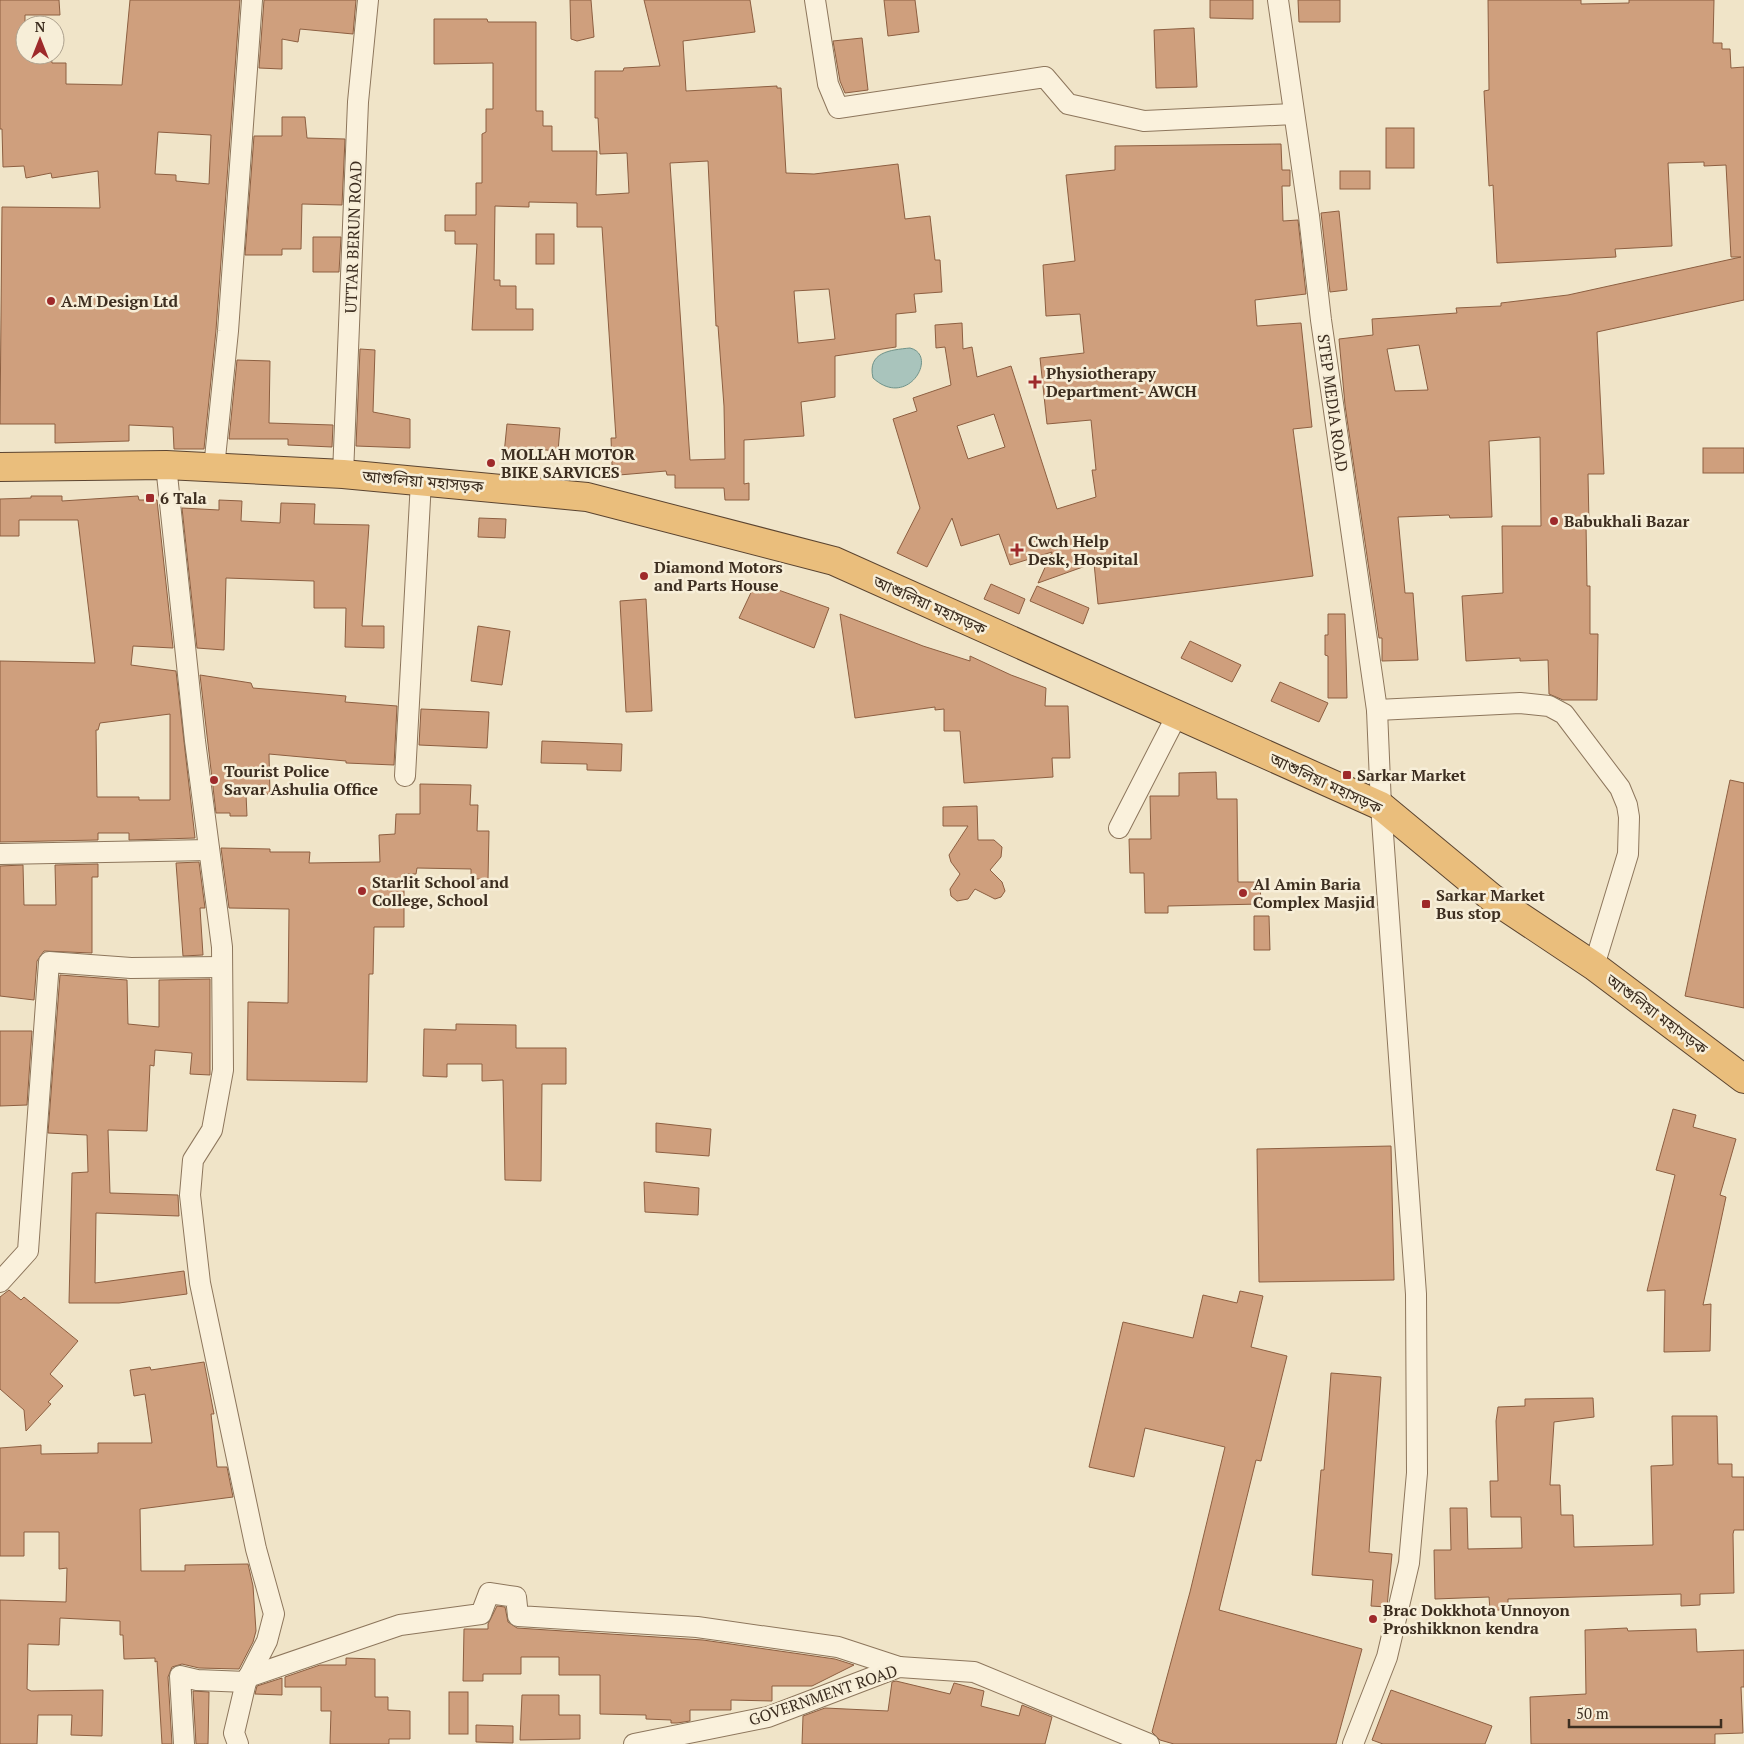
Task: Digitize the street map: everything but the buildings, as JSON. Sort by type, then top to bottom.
[{"type":"highway","name":"আশুলিয়া মহাসড়ক","points":[[0,467],[166,465],[343,474],[587,497],[834,561],[1380,806],[1492,898],[1594,966],[1744,1078]]},
{"type":"street","points":[[214,468],[228,332],[252,0]]},
{"type":"street","name":"UTTAR BERUN ROAD","points":[[343,474],[358,102],[368,0]]},
{"type":"street","points":[[816,0],[828,84],[838,108],[1045,77],[1068,104],[1144,121],[1294,114]]},
{"type":"street","name":"STEP MEDIA ROAD","points":[[1278,0],[1321,320],[1377,710],[1380,806],[1416,1294],[1417,1473],[1409,1563],[1387,1657],[1353,1744]]},
{"type":"street","points":[[166,465],[195,742],[222,947],[223,1070],[212,1130],[193,1160],[190,1195],[200,1283],[256,1549],[274,1614],[267,1641],[247,1679],[234,1733],[238,1744]]},
{"type":"street","points":[[405,776],[421,481]]},
{"type":"street","points":[[1377,710],[1520,703],[1550,706],[1564,714],[1620,788],[1627,804],[1629,817],[1628,854],[1594,966]]},
{"type":"street","points":[[1119,828],[1177,715]]},
{"type":"street","points":[[1,854],[209,850]]},
{"type":"street","points":[[0,1282],[28,1251],[49,962],[131,968],[222,967]]},
{"type":"street","points":[[184,1744],[180,1676],[197,1680],[247,1679],[400,1625],[481,1614],[489,1593],[516,1597],[518,1616],[697,1627],[838,1647],[899,1667]]},
{"type":"street","name":"GOVERNMENT ROAD","points":[[634,1744],[768,1717],[899,1667],[974,1672],[1149,1744]]},
{"type":"water","points":[[910,348],[918,353],[921,360],[916,378],[898,388],[886,386],[873,378],[873,363],[877,358],[888,352]]},
{"type":"place","name":"A.M Design Ltd","points":[[51,301]]},
{"type":"place","name":"Physiotherapy Department- AWCH","points":[[1035,382]]},
{"type":"place","name":"MOLLAH MOTOR BIKE SARVICES","points":[[491,463]]},
{"type":"place","name":"6 Tala","points":[[150,498]]},
{"type":"place","name":"Babukhali Bazar","points":[[1554,521]]},
{"type":"place","name":"Cwch Help Desk, Hospital","points":[[1017,550]]},
{"type":"place","name":"Diamond Motors and Parts House","points":[[644,576]]},
{"type":"place","name":"Sarkar Market","points":[[1347,775]]},
{"type":"place","name":"Tourist Police Savar Ashulia Office","points":[[214,780]]},
{"type":"place","name":"Starlit School and College, School","points":[[362,891]]},
{"type":"place","name":"Al Amin Baria Complex Masjid","points":[[1243,893]]},
{"type":"place","name":"Sarkar Market Bus stop","points":[[1426,904]]},
{"type":"place","name":"Brac Dokkhota Unnoyon Proshikknon kendra","points":[[1373,1619]]}]
